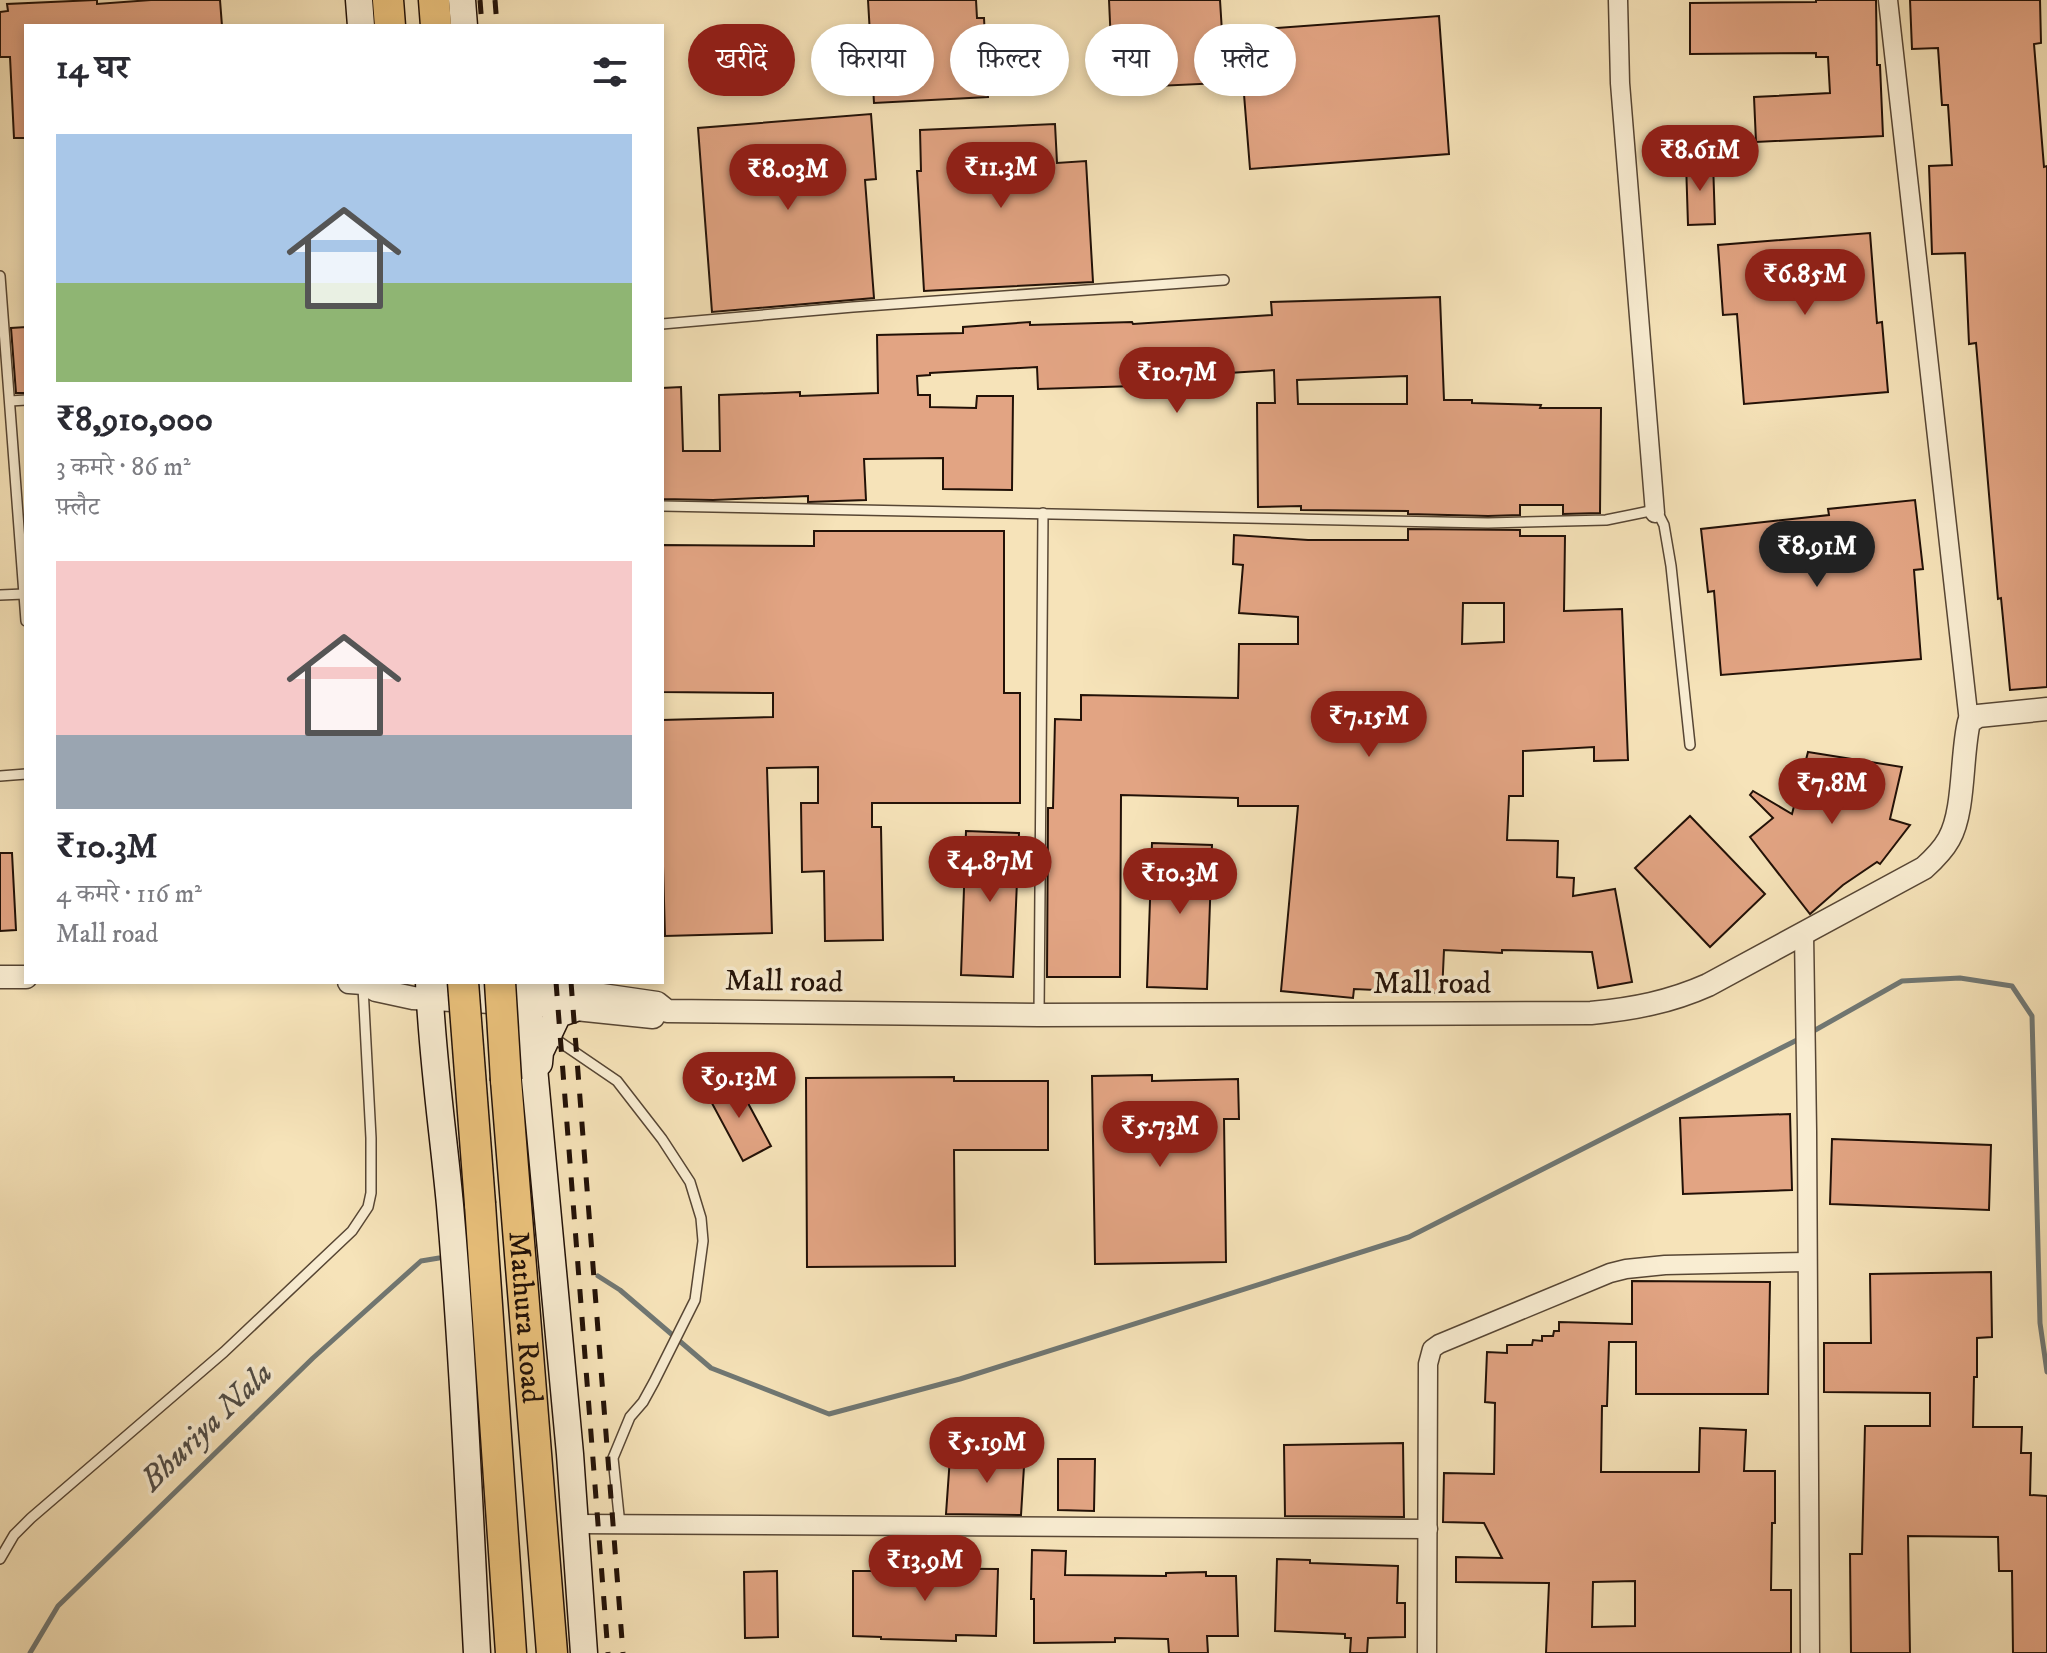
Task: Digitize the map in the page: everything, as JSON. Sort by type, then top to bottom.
[{"type":"highway","points":[[388,0],[390,24]]},
{"type":"highway","points":[[434,0],[436,24]]},
{"type":"highway","name":"Mathura Road","points":[[463,984],[511,1653]]},
{"type":"highway","name":"Mathura Road","points":[[520,988],[506,1080],[552,1653]]},
{"type":"main road","points":[[359,0],[361,24]]},
{"type":"main road","points":[[462,0],[464,24]]},
{"type":"main road","points":[[431,988],[431,1030],[457,1295],[477,1653]]},
{"type":"main road","points":[[520,988],[536,1090],[584,1653]]},
{"type":"main road","points":[[536,1090],[540,1052],[558,1014],[573,994]]},
{"type":"main road","points":[[437,1086],[446,1060],[457,1047],[479,1040],[496,1043],[516,1055],[527,1068],[536,1090]]},
{"type":"street","points":[[1618,0],[1620,83],[1655,513]]},
{"type":"street","points":[[1888,0],[1969,722],[1988,714],[2047,709]]},
{"type":"street","name":"Mall road","points":[[363,984],[413,998],[431,988],[520,988],[657,1003],[667,1011],[1039,1015],[1591,1013],[1622,1010],[1681,997],[1708,985],[1924,868],[1950,837],[1956,817],[1969,722]]},
{"type":"street","points":[[1804,934],[1810,1653]]},
{"type":"street","points":[[0,977],[24,977]]},
{"type":"street","points":[[1427,1653],[1428,1364],[1432,1349],[1610,1273],[1626,1269],[1665,1265],[1807,1262]]},
{"type":"street","points":[[575,1524],[1428,1529]]},
{"type":"lane","points":[[0,276],[24,594],[0,595]]},
{"type":"lane","points":[[664,324],[1224,280]]},
{"type":"lane","points":[[10,401],[24,400]]},
{"type":"lane","points":[[664,506],[1488,523],[1606,520],[1646,511],[1655,513],[1663,521],[1671,566],[1690,745]]},
{"type":"lane","points":[[1039,1015],[1043,513]]},
{"type":"lane","points":[[0,776],[24,774]]},
{"type":"lane","points":[[0,1559],[14,1535],[31,1518],[224,1352],[361,1219],[371,1193],[371,1138],[359,984]]},
{"type":"lane","points":[[548,1034],[617,1081],[662,1139],[690,1182],[701,1218],[703,1241],[695,1300],[643,1402],[630,1417],[613,1458],[620,1525]]},
{"type":"building","points":[[220,0],[222,24],[24,24],[24,138],[14,138],[10,57],[0,57],[0,12],[8,11],[7,4]]},
{"type":"building","points":[[868,0],[976,0],[977,18],[984,18],[984,24],[950,24],[950,96],[988,97],[874,103],[874,96],[934,96],[934,24],[869,24]]},
{"type":"building","points":[[1109,0],[1220,0],[1222,24],[1194,24],[1194,84],[1178,85],[1178,24],[1110,24]]},
{"type":"building","points":[[1876,0],[1883,136],[1756,142],[1754,97],[1830,93],[1828,57],[1816,57],[1816,53],[1690,54],[1690,3]]},
{"type":"building","points":[[1910,0],[2040,0],[2041,43],[2034,44],[2044,167],[2047,166],[2047,687],[2010,690],[2001,598],[1998,599],[1976,343],[1969,344],[1965,253],[1932,254],[1929,166],[1952,165],[1948,105],[1942,105],[1938,48],[1912,49]]},
{"type":"building","points":[[1439,16],[1449,154],[1250,169],[1244,96],[1296,96],[1296,27]]},
{"type":"building","points":[[871,114],[876,179],[865,180],[874,298],[712,312],[698,128]]},
{"type":"building","points":[[1055,124],[1057,163],[1086,161],[1093,282],[924,291],[917,171],[921,171],[920,130]]},
{"type":"building","points":[[1713,161],[1715,224],[1688,225],[1686,162]]},
{"type":"building","points":[[1870,233],[1877,323],[1882,322],[1888,392],[1744,404],[1737,314],[1723,315],[1718,245]]},
{"type":"building","points":[[1440,297],[1444,400],[1541,405],[1540,408],[1601,408],[1600,513],[1563,514],[1563,505],[1520,505],[1520,515],[1488,516],[1408,514],[1408,511],[1301,510],[1301,506],[1258,507],[1257,403],[1275,403],[1274,370],[1134,379],[1135,386],[1038,389],[1037,367],[930,373],[917,376],[918,395],[930,395],[930,407],[976,408],[977,396],[1013,396],[1012,490],[943,489],[943,458],[864,459],[866,500],[808,502],[808,496],[664,499],[664,388],[681,387],[683,451],[720,451],[719,395],[878,393],[877,335],[963,333],[963,327],[1030,322],[1030,325],[1133,324],[1272,315],[1271,302]],"holes":[[[1407,376],[1407,404],[1298,404],[1297,380]]]},
{"type":"building","points":[[24,327],[24,393],[16,393],[11,328]]},
{"type":"building","points":[[1915,500],[1923,569],[1914,570],[1921,659],[1721,675],[1714,591],[1708,592],[1701,529],[1829,515],[1828,509]]},
{"type":"building","points":[[1408,529],[1520,530],[1520,536],[1565,536],[1564,611],[1622,609],[1628,760],[1594,761],[1594,747],[1523,751],[1523,796],[1509,796],[1507,840],[1558,841],[1557,877],[1574,878],[1573,896],[1615,889],[1632,982],[1598,988],[1592,952],[1444,950],[1442,993],[1354,989],[1353,998],[1281,991],[1298,806],[1238,806],[1238,798],[1121,795],[1120,977],[1047,977],[1048,808],[1053,808],[1055,719],[1081,720],[1081,695],[1238,698],[1239,644],[1298,644],[1298,617],[1239,613],[1243,565],[1233,564],[1234,535],[1308,540],[1408,540]],"holes":[[[1463,603],[1504,603],[1504,642],[1462,644]]]},
{"type":"building","points":[[814,531],[1004,531],[1004,693],[1020,693],[1020,803],[872,803],[872,827],[881,827],[883,940],[825,941],[824,871],[802,872],[801,803],[818,803],[818,767],[767,768],[772,933],[665,936],[664,720],[773,717],[773,693],[664,692],[664,545],[814,546]]},
{"type":"building","points":[[1808,752],[1902,767],[1890,819],[1910,825],[1880,864],[1877,862],[1843,885],[1810,914],[1750,837],[1773,818],[1750,795],[1753,791],[1792,814]]},
{"type":"building","points":[[1690,816],[1765,894],[1710,947],[1635,868]]},
{"type":"building","points":[[966,831],[1019,833],[1013,977],[961,975]]},
{"type":"building","points":[[1152,843],[1212,845],[1207,989],[1147,987]]},
{"type":"building","points":[[0,853],[12,853],[16,930],[0,931]]},
{"type":"building","points":[[1152,1075],[1152,1081],[1238,1079],[1239,1119],[1224,1119],[1226,1262],[1095,1264],[1092,1076]]},
{"type":"building","points":[[954,1077],[954,1081],[1048,1081],[1048,1150],[954,1150],[955,1266],[807,1267],[806,1078]]},
{"type":"building","points":[[735,1079],[771,1146],[743,1161],[707,1094]]},
{"type":"building","points":[[1790,1114],[1792,1190],[1683,1194],[1680,1118]]},
{"type":"building","points":[[1832,1139],[1991,1145],[1989,1210],[1830,1204]]},
{"type":"building","points":[[1991,1272],[1992,1337],[1977,1338],[1973,1427],[2022,1427],[2021,1453],[2031,1453],[2030,1495],[2047,1496],[2047,1653],[2013,1653],[2012,1571],[1999,1571],[1998,1537],[1908,1536],[1910,1653],[1851,1653],[1850,1554],[1862,1554],[1865,1426],[1930,1426],[1930,1393],[1824,1392],[1824,1343],[1871,1343],[1870,1274]]},
{"type":"building","points":[[1632,1281],[1770,1282],[1768,1394],[1636,1394],[1636,1342],[1609,1342],[1607,1406],[1602,1406],[1601,1472],[1699,1472],[1700,1428],[1746,1430],[1744,1471],[1775,1471],[1771,1590],[1791,1590],[1791,1653],[1546,1653],[1549,1583],[1456,1582],[1456,1557],[1502,1558],[1484,1523],[1443,1522],[1444,1473],[1494,1474],[1495,1403],[1485,1402],[1487,1352],[1507,1353],[1507,1345],[1532,1345],[1533,1340],[1542,1341],[1542,1336],[1553,1336],[1554,1331],[1559,1331],[1559,1322],[1632,1324]],"holes":[[[1635,1581],[1635,1626],[1592,1627],[1593,1582]]]},
{"type":"building","points":[[1403,1443],[1404,1517],[1285,1516],[1284,1445]]},
{"type":"building","points":[[1002,1449],[1025,1450],[1021,1515],[946,1514],[950,1457],[1001,1460]]},
{"type":"building","points":[[1058,1459],[1095,1459],[1094,1511],[1058,1510]]},
{"type":"building","points":[[1032,1550],[1066,1551],[1065,1575],[1166,1576],[1166,1573],[1206,1572],[1206,1576],[1236,1576],[1238,1636],[1207,1636],[1208,1653],[1169,1653],[1168,1639],[1115,1638],[1115,1642],[1034,1643]]},
{"type":"building","points":[[1277,1559],[1398,1566],[1397,1603],[1405,1603],[1405,1637],[1368,1638],[1367,1653],[1350,1653],[1351,1638],[1345,1638],[1345,1634],[1275,1631]]},
{"type":"building","points":[[880,1568],[998,1569],[996,1636],[956,1635],[956,1641],[853,1636],[853,1571],[880,1571]]},
{"type":"building","points":[[777,1571],[778,1637],[745,1638],[744,1572]]},
{"type":"waterway","points":[[1810,1033],[1902,981],[1960,978],[2012,986],[2032,1016],[2040,1323],[2047,1372]]},
{"type":"waterway","points":[[598,1276],[620,1290],[711,1368],[829,1414],[960,1379],[1409,1237],[1801,1038]]},
{"type":"waterway","name":"Bhuriya Nala","points":[[30,1653],[58,1606],[313,1358],[421,1261],[439,1258]]},
{"type":"railway","points":[[480,0],[482,24]]},
{"type":"railway","points":[[495,0],[497,24]]},
{"type":"railway","points":[[556,984],[608,1653]]},
{"type":"railway","points":[[571,984],[623,1653]]}]
